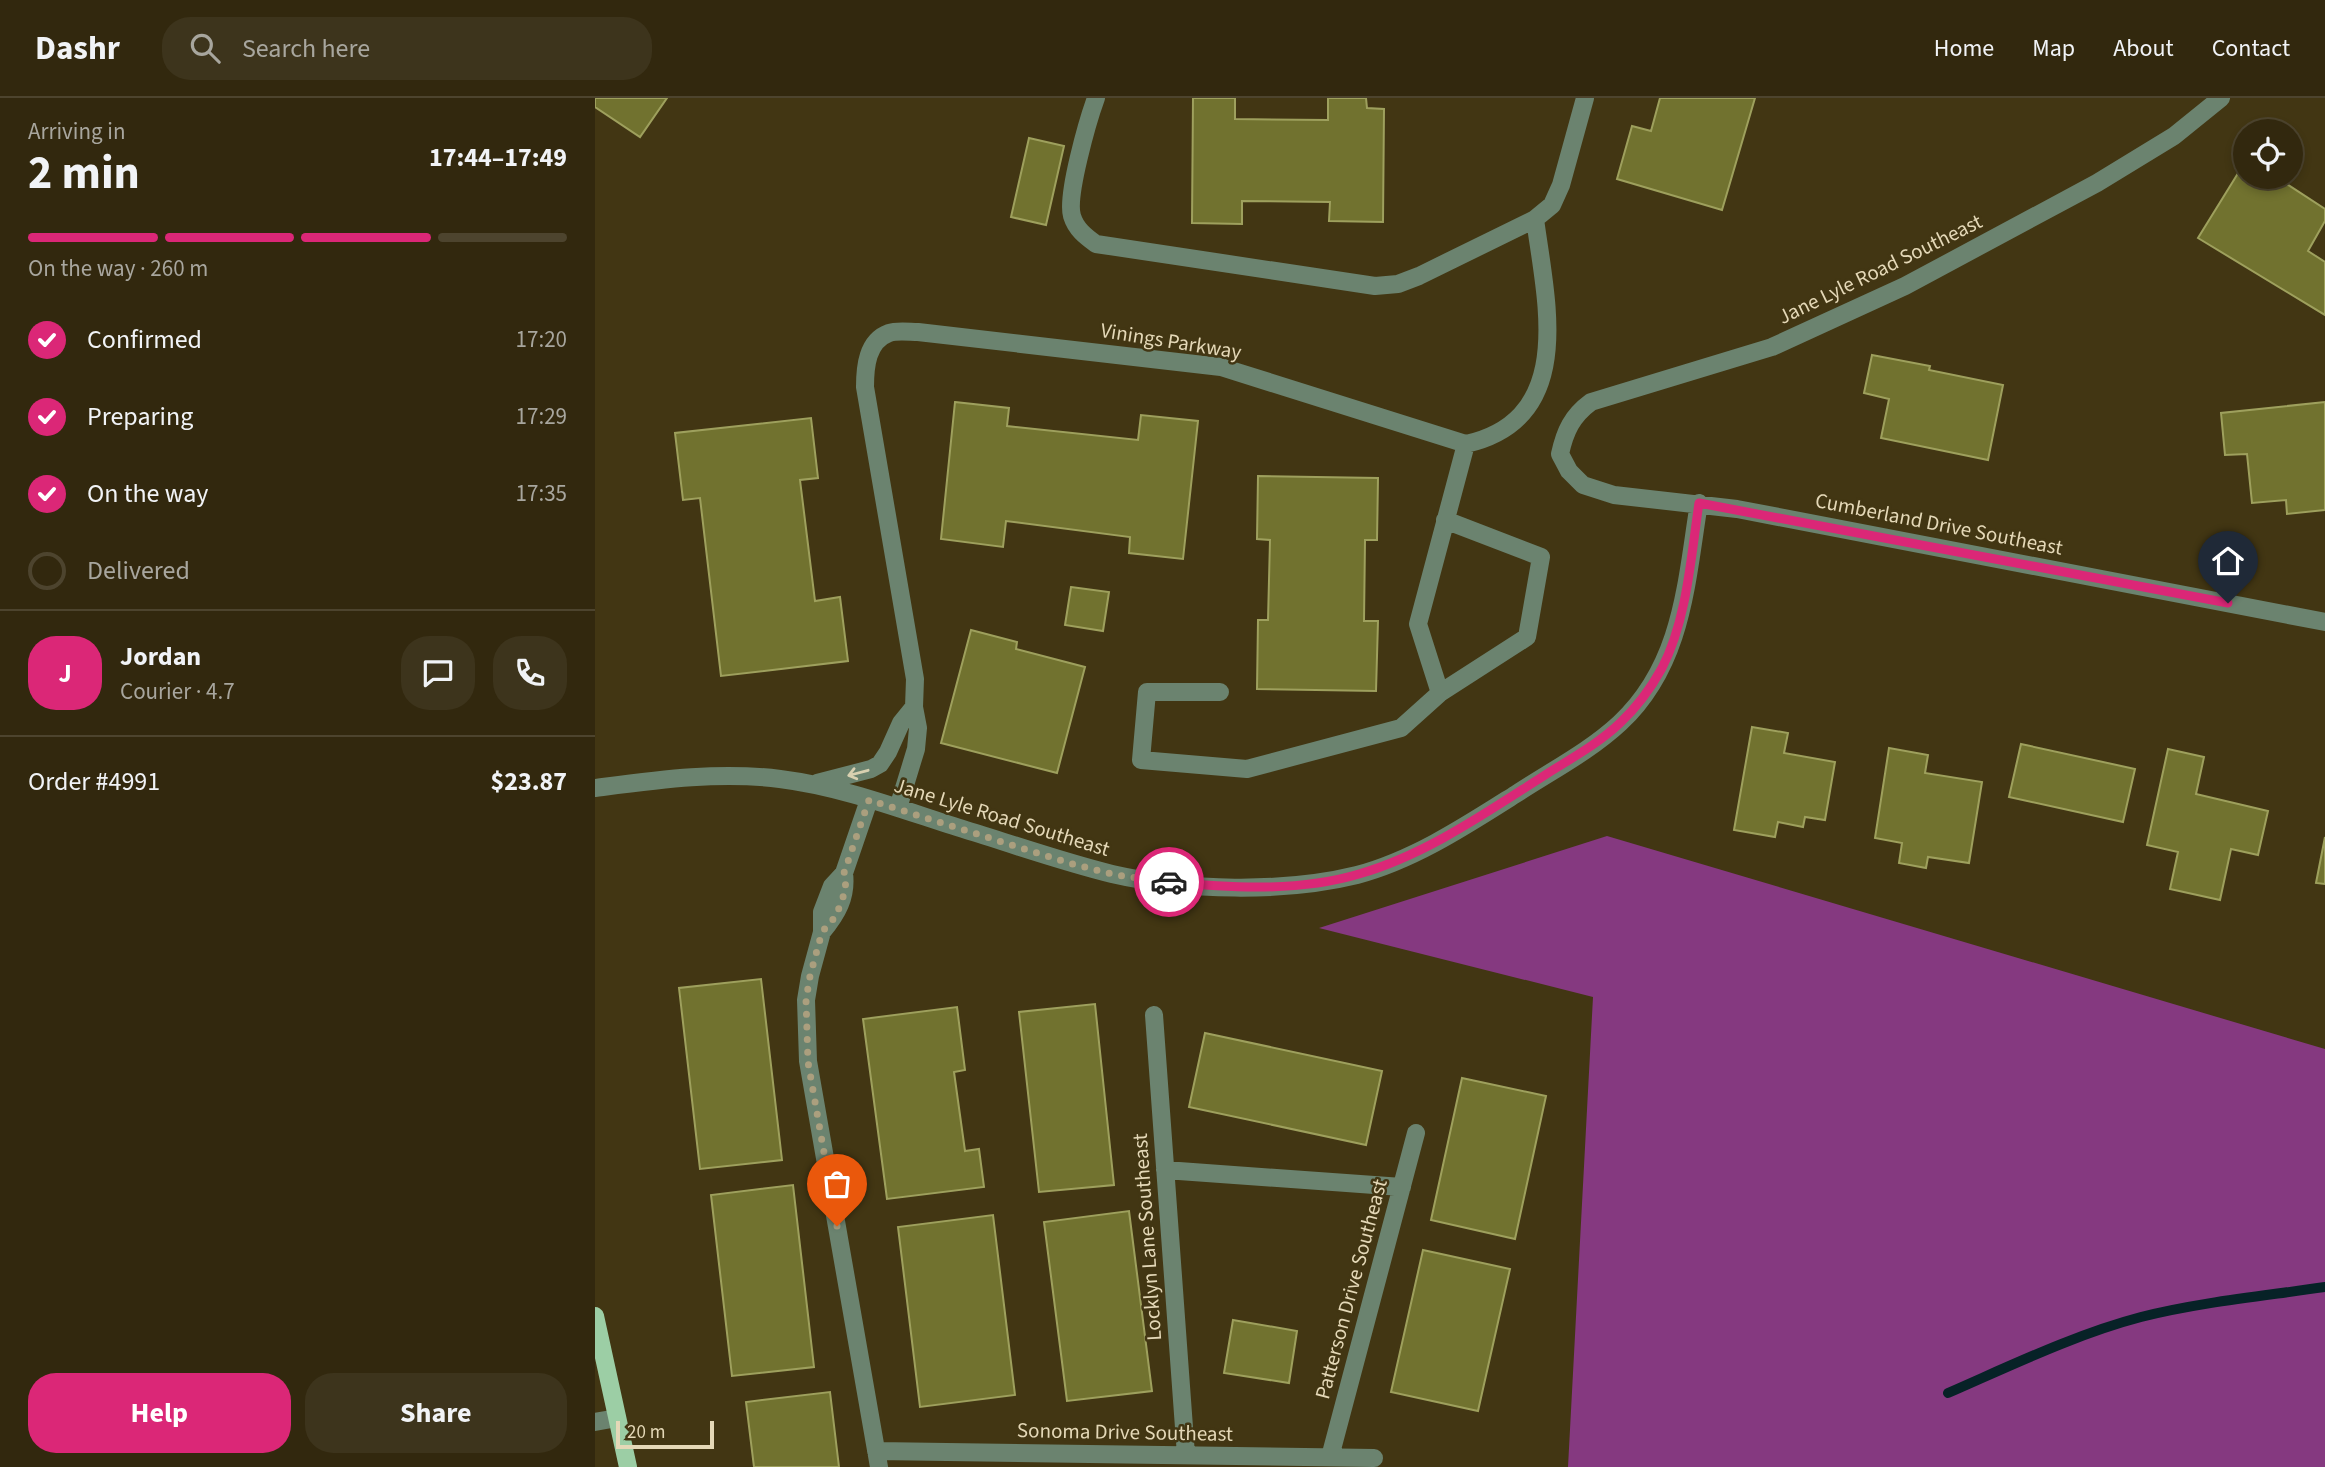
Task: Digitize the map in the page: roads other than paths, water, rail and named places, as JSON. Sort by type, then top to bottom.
[{"type":"main road","points":[[595,1316],[628,1467]]},
{"type":"street","points":[[1095,98],[1083,144],[1071,213],[1078,230],[1096,244],[1375,286],[1398,284],[1419,276],[1535,219],[1552,205],[1561,184],[1585,98]]},
{"type":"street","name":"Jane Lyle Road Southeast","points":[[1560,454],[1569,425],[1578,412],[1591,402],[1772,347],[1905,286],[2097,183],[2174,136],[2221,98]]},
{"type":"street","points":[[1440,694],[1419,624],[1466,444],[1490,439],[1509,427],[1531,405],[1542,378],[1548,320],[1535,219]]},
{"type":"street","name":"Vinings Parkway","points":[[898,808],[916,749],[918,728],[914,707],[915,679],[912,649],[865,387],[865,367],[873,346],[890,332],[918,332],[1221,367],[1466,444]]},
{"type":"street","name":"Cumberland Drive Southeast","points":[[1560,454],[1575,478],[1598,492],[1699,503],[2325,622]]},
{"type":"street","name":"Jane Lyle Road Southeast","points":[[595,788],[710,776],[779,779],[809,784],[898,808],[1069,863],[1116,875],[1213,886],[1310,883],[1358,875],[1404,858],[1464,827],[1597,742],[1620,724],[1661,670],[1676,635],[1699,503]]},
{"type":"street","points":[[1220,692],[1147,692],[1140,760],[1247,769],[1401,728],[1440,694],[1527,637],[1541,557],[1445,520]]},
{"type":"street","points":[[809,784],[855,774],[880,764],[885,759],[901,723],[914,707]]},
{"type":"street","points":[[869,800],[844,873],[832,886],[823,912],[822,932],[806,1000],[808,1062],[877,1459]]},
{"type":"street","name":"Locklyn Lane Southeast","points":[[1154,1015],[1186,1455]]},
{"type":"street","name":"Patterson Drive Southeast","points":[[1330,1457],[1416,1133]]},
{"type":"street","points":[[1165,1170],[1402,1187]]},
{"type":"street","points":[[595,1422],[617,1418]]},
{"type":"street","name":"Sonoma Drive Southeast","points":[[877,1459],[1186,1455],[1374,1458]]},
{"type":"waterway","points":[[1948,1393],[2068,1341],[2141,1317],[2210,1303],[2325,1287]]}]
